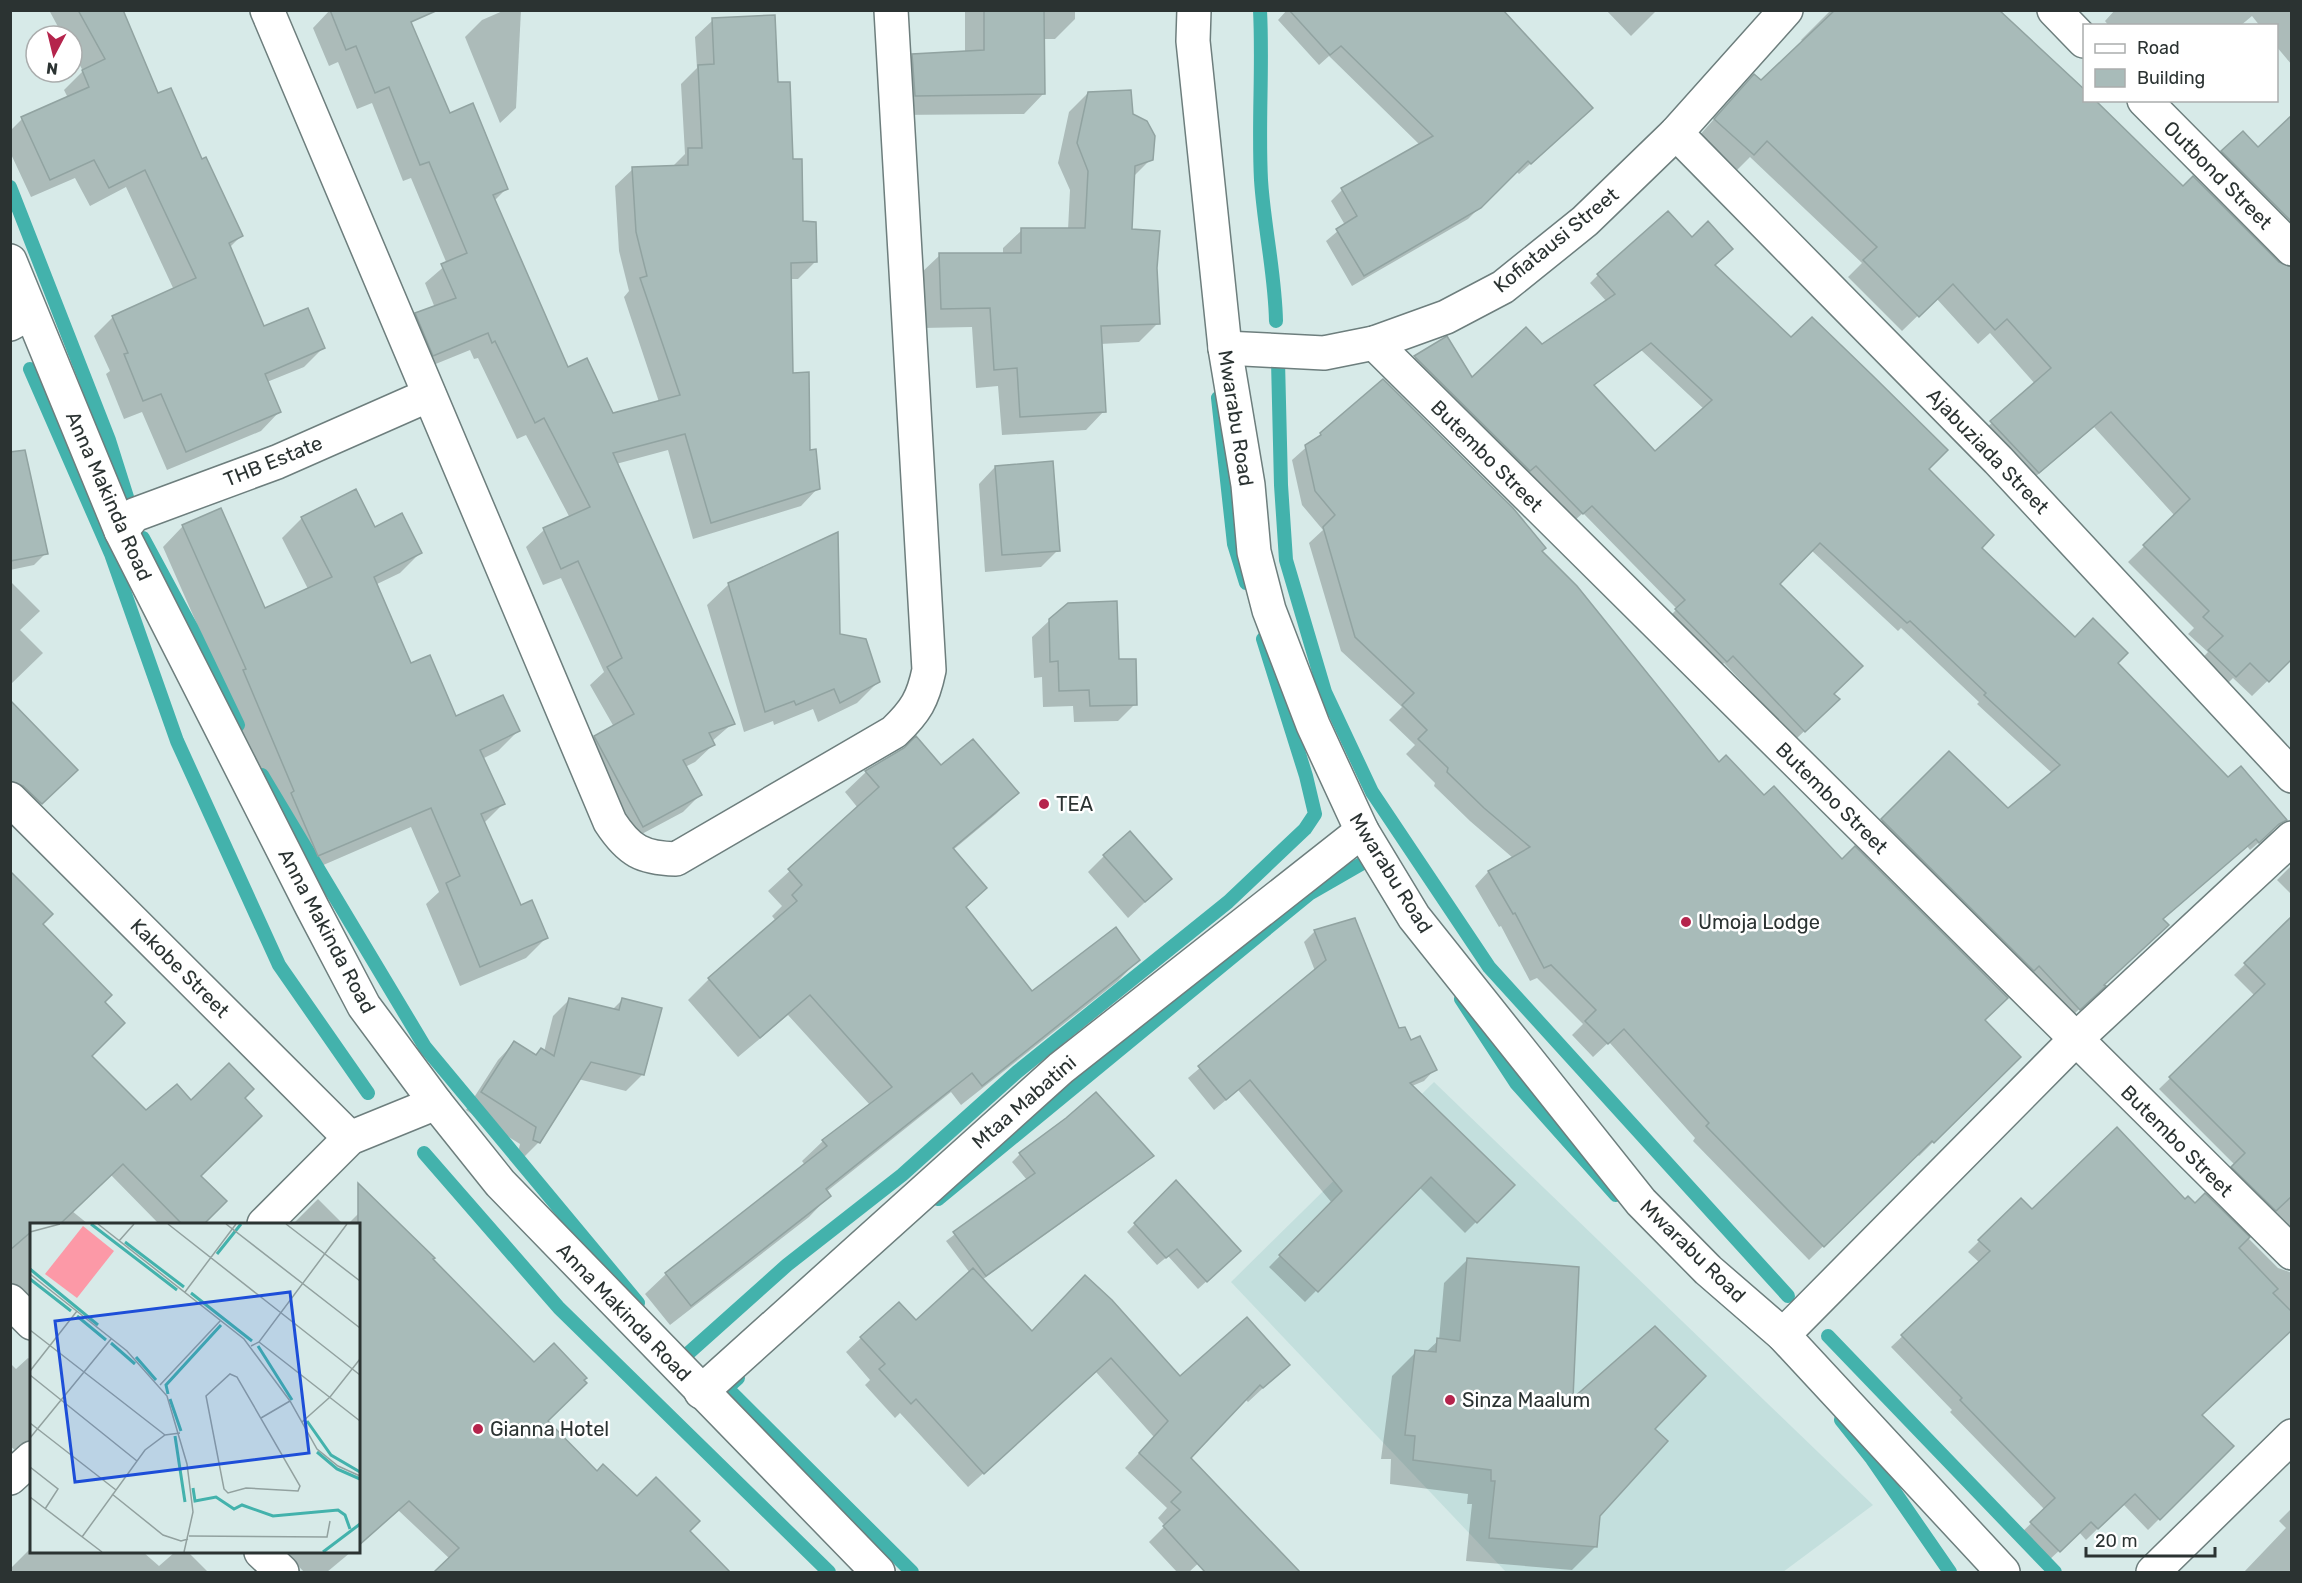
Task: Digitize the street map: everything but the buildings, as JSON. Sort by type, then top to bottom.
[{"type":"street","points":[[267,10],[610,822],[627,843],[652,858],[676,859],[894,732],[912,715],[924,693],[929,670],[891,10]]},
{"type":"street","name":"Mwarabu Road","points":[[1194,10],[1193,41],[1225,348],[1248,485],[1254,552],[1269,610],[1313,726],[1362,831],[1414,917],[1641,1202],[1708,1270],[1783,1335],[2002,1572]]},
{"type":"street","name":"Kofiatausi Street","points":[[1225,348],[1324,353],[1374,343],[1446,317],[1503,287],[1585,221],[1676,133],[1786,10]]},
{"type":"street","points":[[2054,10],[2083,39]]},
{"type":"street","name":"Outbond Street","points":[[2146,102],[2292,249]]},
{"type":"street","name":"Ajabuziada Street","points":[[1676,133],[1998,460],[2292,776]]},
{"type":"street","name":"Anna Makinda Road","points":[[10,261],[20,318],[121,531],[364,1006],[500,1184],[878,1572]]},
{"type":"street","name":"Butembo Street","points":[[1374,343],[2292,1253]]},
{"type":"street","name":"THB Estate","points":[[121,531],[134,515],[276,462],[429,395]]},
{"type":"street","name":"Kakobe Street","points":[[10,799],[350,1138]]},
{"type":"street","name":"Mtaa Mabatini","points":[[701,1392],[1061,1068],[1362,831]]},
{"type":"street","points":[[1783,1335],[2075,1040],[2292,838]]},
{"type":"street","points":[[265,1223],[350,1138],[436,1103]]},
{"type":"street","points":[[10,1301],[30,1321]]},
{"type":"street","points":[[2153,1572],[2292,1436]]},
{"type":"street","points":[[10,1478],[30,1460]]},
{"type":"street","points":[[263,1553],[282,1572]]},
{"type":"shaded area","name":"Sinza Maalum","points":[[1434,1082],[1873,1505],[1783,1572],[1506,1572],[1231,1282]]},
{"type":"waterway","points":[[1260,10],[1261,180],[1274,285],[1276,321]]},
{"type":"waterway","points":[[10,187],[109,440],[127,497]]},
{"type":"waterway","points":[[1278,361],[1281,485],[1286,560],[1325,692],[1372,792],[1489,967],[1788,1296]]},
{"type":"waterway","points":[[30,369],[111,554],[177,741],[279,965],[368,1093]]},
{"type":"waterway","points":[[1218,398],[1234,544],[1246,583]]},
{"type":"waterway","points":[[143,538],[191,627],[238,725]]},
{"type":"waterway","points":[[677,1350],[683,1358],[787,1265],[902,1175],[1017,1072],[1228,902],[1305,829],[1315,814],[1306,776],[1263,639]]},
{"type":"waterway","points":[[262,775],[425,1047],[638,1303]]},
{"type":"waterway","points":[[938,1199],[1309,894],[1375,856],[1377,859]]},
{"type":"waterway","points":[[1461,999],[1516,1083],[1616,1195]]},
{"type":"waterway","points":[[424,1153],[559,1308],[829,1572]]},
{"type":"waterway","points":[[1828,1336],[2055,1572]]},
{"type":"waterway","points":[[738,1378],[727,1388],[912,1572]]},
{"type":"waterway","points":[[1841,1420],[1872,1459],[1950,1572]]},
{"type":"place","name":"TEA","points":[[1044,804]]},
{"type":"place","name":"Umoja Lodge","points":[[1686,922]]},
{"type":"place","name":"Sinza Maalum","points":[[1450,1400]]},
{"type":"place","name":"Gianna Hotel","points":[[478,1429]]}]
